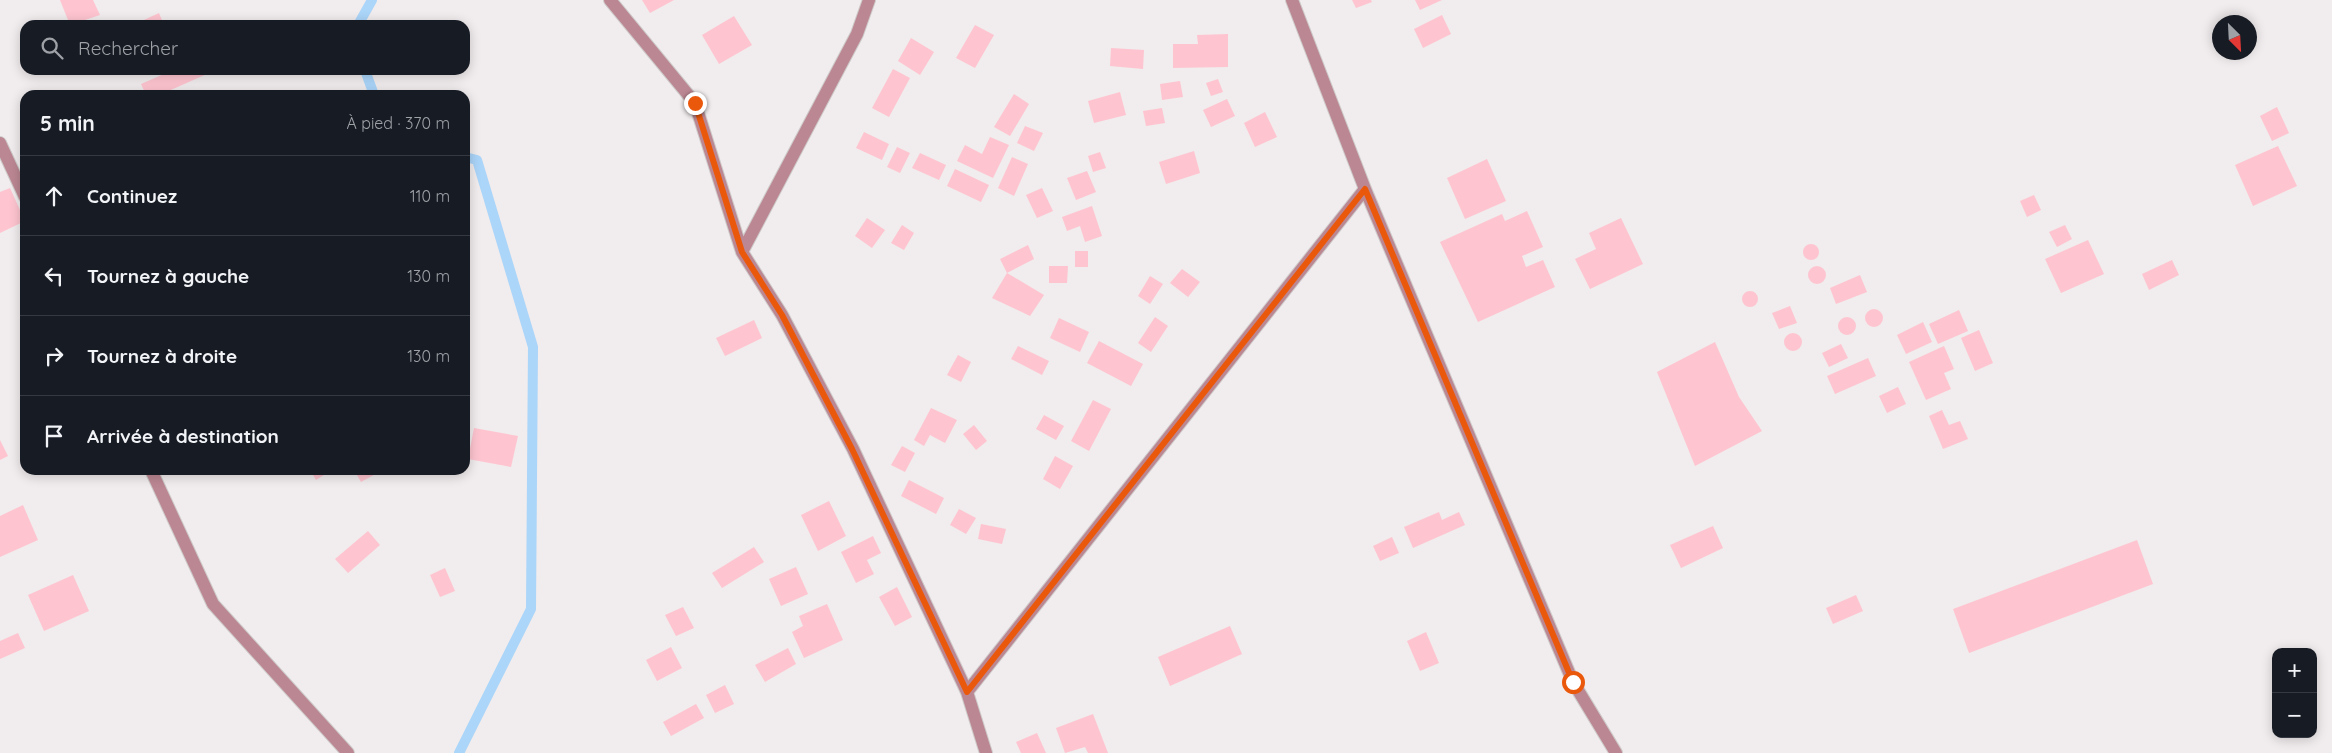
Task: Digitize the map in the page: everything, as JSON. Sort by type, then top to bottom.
[{"type":"street","points":[[610,0],[695,103],[742,252],[782,315],[852,449],[967,692],[986,753]]},
{"type":"street","points":[[742,252],[857,34],[869,0]]},
{"type":"street","points":[[1292,0],[1365,189],[1573,682],[1616,753]]},
{"type":"street","points":[[0,143],[20,186]]},
{"type":"street","points":[[967,692],[1365,189]]},
{"type":"street","points":[[153,475],[212,604],[348,753]]},
{"type":"building","points":[[60,0],[93,0],[100,15],[85,20],[68,20]]},
{"type":"building","points":[[642,0],[674,0],[650,13]]},
{"type":"building","points":[[1352,0],[1371,0],[1372,2],[1356,8]]},
{"type":"building","points":[[1415,0],[1442,0],[1420,10]]},
{"type":"building","points":[[159,13],[162,20],[144,20]]},
{"type":"building","points":[[1442,15],[1451,34],[1423,48],[1414,29]]},
{"type":"building","points":[[734,16],[752,45],[719,64],[702,35]]},
{"type":"building","points":[[975,25],[994,35],[975,68],[956,58]]},
{"type":"building","points":[[1228,34],[1228,67],[1173,68],[1173,44],[1198,44],[1197,35]]},
{"type":"building","points":[[911,38],[934,52],[920,75],[898,61]]},
{"type":"building","points":[[1111,48],[1144,50],[1143,69],[1110,66]]},
{"type":"building","points":[[893,69],[910,78],[889,117],[872,108]]},
{"type":"building","points":[[162,75],[205,75],[171,90],[144,90],[141,84]]},
{"type":"building","points":[[1218,79],[1223,92],[1211,96],[1206,83]]},
{"type":"building","points":[[1180,81],[1183,97],[1162,100],[1160,84]]},
{"type":"building","points":[[1120,92],[1126,115],[1094,123],[1088,101]]},
{"type":"building","points":[[1014,94],[1029,104],[1010,136],[994,127]]},
{"type":"building","points":[[1227,99],[1235,116],[1211,127],[1203,110]]},
{"type":"building","points":[[2277,107],[2289,133],[2272,141],[2260,116]]},
{"type":"building","points":[[1162,108],[1165,123],[1146,126],[1143,111]]},
{"type":"building","points":[[1265,112],[1277,137],[1255,147],[1244,123]]},
{"type":"building","points":[[1025,126],[1043,133],[1034,151],[1017,143]]},
{"type":"building","points":[[864,132],[889,144],[882,160],[856,148]]},
{"type":"building","points":[[990,137],[1009,145],[993,178],[957,161],[965,145],[982,154]]},
{"type":"building","points":[[2278,146],[2297,186],[2253,206],[2235,165]]},
{"type":"building","points":[[897,147],[910,153],[900,173],[887,167]]},
{"type":"building","points":[[1194,151],[1200,173],[1166,184],[1159,162]]},
{"type":"building","points":[[1100,152],[1106,168],[1093,172],[1088,156]]},
{"type":"building","points":[[920,153],[946,165],[939,180],[912,168]]},
{"type":"building","points":[[1012,157],[1028,164],[1014,196],[998,188]]},
{"type":"building","points":[[1487,159],[1506,201],[1465,219],[1447,178]]},
{"type":"building","points":[[955,169],[989,185],[981,202],[947,186]]},
{"type":"building","points":[[1087,171],[1096,192],[1076,200],[1067,178]]},
{"type":"building","points":[[10,188],[20,210],[20,223],[0,233],[0,192]]},
{"type":"building","points":[[1042,188],[1053,211],[1037,218],[1026,195]]},
{"type":"building","points":[[2034,195],[2041,210],[2027,217],[2020,201]]},
{"type":"building","points":[[1092,206],[1102,236],[1085,242],[1080,226],[1067,231],[1062,217]]},
{"type":"building","points":[[1527,211],[1543,247],[1522,256],[1526,267],[1543,260],[1555,287],[1478,322],[1440,242],[1502,214],[1505,221]]},
{"type":"building","points":[[867,218],[885,230],[872,248],[855,236]]},
{"type":"building","points":[[1621,218],[1643,264],[1590,289],[1575,259],[1596,249],[1589,233]]},
{"type":"building","points":[[902,225],[914,233],[904,250],[891,243]]},
{"type":"building","points":[[2065,225],[2072,239],[2057,247],[2049,232]]},
{"type":"building","points":[[2088,240],[2104,274],[2061,293],[2045,259]]},
{"type":"building","points":[[1808,244],[1814,244],[1819,249],[1817,258],[1808,260],[1803,255],[1803,249]]},
{"type":"building","points":[[1028,245],[1034,259],[1007,273],[1000,259]]},
{"type":"building","points":[[1075,251],[1088,251],[1088,267],[1075,267]]},
{"type":"building","points":[[2172,260],[2179,275],[2149,290],[2142,274]]},
{"type":"building","points":[[1049,266],[1068,266],[1067,283],[1049,283]]},
{"type":"building","points":[[1817,266],[1823,269],[1826,275],[1823,281],[1817,284],[1811,281],[1808,275],[1811,269]]},
{"type":"building","points":[[1182,269],[1200,282],[1188,297],[1170,283]]},
{"type":"building","points":[[1007,273],[1044,295],[1030,316],[992,298]]},
{"type":"building","points":[[1860,275],[1867,292],[1836,304],[1830,288]]},
{"type":"building","points":[[1150,276],[1163,284],[1150,304],[1138,296]]},
{"type":"building","points":[[1750,291],[1756,293],[1758,299],[1756,305],[1750,307],[1744,305],[1742,299],[1744,293]]},
{"type":"building","points":[[1790,306],[1797,323],[1779,329],[1772,313]]},
{"type":"building","points":[[1874,309],[1882,314],[1883,318],[1878,326],[1874,327],[1866,322],[1865,318],[1870,310]]},
{"type":"building","points":[[1959,310],[1968,331],[1938,344],[1929,324]]},
{"type":"building","points":[[1155,317],[1168,326],[1151,352],[1138,343]]},
{"type":"building","points":[[1843,317],[1851,317],[1856,322],[1854,333],[1843,335],[1838,330],[1838,322]]},
{"type":"building","points":[[1059,318],[1089,332],[1080,352],[1050,338]]},
{"type":"building","points":[[754,320],[762,338],[725,356],[716,338]]},
{"type":"building","points":[[1923,322],[1932,342],[1906,354],[1897,335]]},
{"type":"building","points":[[1979,330],[1993,363],[1975,371],[1961,338]]},
{"type":"building","points":[[1789,333],[1797,333],[1802,338],[1800,349],[1789,351],[1784,346],[1784,338]]},
{"type":"building","points":[[1099,341],[1143,364],[1131,386],[1087,363]]},
{"type":"building","points":[[1715,342],[1739,397],[1762,431],[1695,466],[1657,372]]},
{"type":"building","points":[[1841,344],[1848,358],[1829,367],[1822,353]]},
{"type":"building","points":[[1018,346],[1049,361],[1042,375],[1011,359]]},
{"type":"building","points":[[1944,346],[1954,369],[1944,373],[1951,389],[1926,400],[1909,362]]},
{"type":"building","points":[[958,355],[971,362],[961,382],[947,375]]},
{"type":"building","points":[[1868,358],[1876,376],[1835,394],[1827,376]]},
{"type":"building","points":[[1898,387],[1906,404],[1887,413],[1879,396]]},
{"type":"building","points":[[1093,400],[1111,409],[1089,451],[1071,441]]},
{"type":"building","points":[[931,408],[957,420],[945,443],[930,435],[924,446],[914,440]]},
{"type":"building","points":[[1942,410],[1949,425],[1960,421],[1968,439],[1943,449],[1929,416]]},
{"type":"building","points":[[1044,415],[1064,426],[1056,440],[1036,429]]},
{"type":"building","points":[[974,425],[987,441],[976,450],[963,434]]},
{"type":"building","points":[[474,428],[518,436],[511,467],[470,459]]},
{"type":"building","points":[[0,440],[8,456],[0,460]]},
{"type":"building","points":[[902,446],[915,453],[905,472],[891,465]]},
{"type":"building","points":[[1055,456],[1073,466],[1060,489],[1043,479]]},
{"type":"building","points":[[313,475],[324,475],[316,480]]},
{"type":"building","points":[[357,475],[374,475],[361,482]]},
{"type":"building","points":[[909,480],[944,498],[936,514],[901,496]]},
{"type":"building","points":[[829,501],[846,536],[818,551],[801,515]]},
{"type":"building","points":[[23,505],[38,540],[0,557],[0,516]]},
{"type":"building","points":[[959,509],[976,518],[966,534],[950,525]]},
{"type":"building","points":[[1439,512],[1442,520],[1459,512],[1465,525],[1413,548],[1404,527]]},
{"type":"building","points":[[981,524],[1006,529],[1002,544],[978,539]]},
{"type":"building","points":[[1713,526],[1723,548],[1681,568],[1670,545]]},
{"type":"building","points":[[368,531],[380,545],[348,573],[335,559]]},
{"type":"building","points":[[873,536],[881,553],[867,560],[874,574],[856,583],[841,552]]},
{"type":"building","points":[[1392,537],[1399,553],[1380,561],[1373,546]]},
{"type":"building","points":[[2137,540],[2153,584],[1969,653],[1953,609]]},
{"type":"building","points":[[754,547],[764,562],[722,588],[712,573]]},
{"type":"building","points":[[796,567],[808,594],[781,606],[769,579]]},
{"type":"building","points":[[445,568],[455,591],[440,597],[430,575]]},
{"type":"building","points":[[73,575],[89,611],[44,631],[28,595]]},
{"type":"building","points":[[897,587],[912,617],[895,626],[879,597]]},
{"type":"building","points":[[1856,595],[1863,611],[1833,624],[1826,608]]},
{"type":"building","points":[[827,604],[843,640],[804,658],[792,632],[803,626],[799,616]]},
{"type":"building","points":[[683,607],[694,628],[676,636],[665,615]]},
{"type":"building","points":[[1230,626],[1242,654],[1170,686],[1158,657]]},
{"type":"building","points":[[1426,632],[1439,663],[1420,671],[1407,641]]},
{"type":"building","points":[[18,633],[25,648],[0,659],[0,641]]},
{"type":"building","points":[[671,647],[682,668],[657,681],[646,660]]},
{"type":"building","points":[[788,648],[796,664],[765,682],[755,665]]},
{"type":"building","points":[[725,685],[734,704],[715,713],[706,695]]},
{"type":"building","points":[[696,704],[704,718],[671,736],[663,722]]},
{"type":"building","points":[[1093,714],[1108,753],[1088,753],[1085,747],[1065,753],[1056,728]]},
{"type":"building","points":[[1037,733],[1046,753],[1021,753],[1016,742]]},
{"type":"waterway","points":[[361,20],[372,0]]},
{"type":"waterway","points":[[367,75],[372,90]]},
{"type":"waterway","points":[[459,753],[531,609],[533,347],[477,160],[470,158]]},
{"type":"route","points":[[695,103],[742,252],[782,315],[852,449],[895,536],[967,692],[1365,189],[1573,682]]}]
